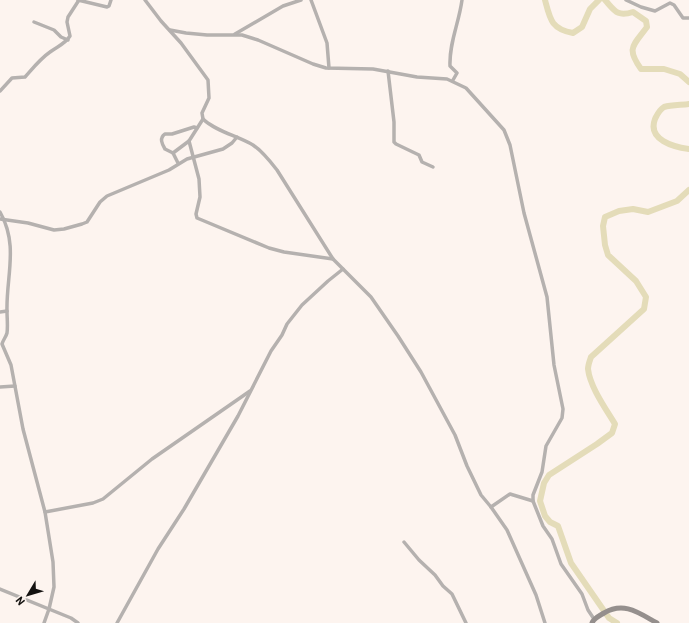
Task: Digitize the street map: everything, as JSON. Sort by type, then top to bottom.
[{"type":"street","points":[[0,91],[12,78],[25,77],[50,52],[65,44],[70,36],[67,22],[68,17],[79,0],[107,7],[109,6],[111,0]]},
{"type":"street","points":[[144,0],[181,43],[209,83],[209,98],[202,113],[203,119],[189,141],[173,153]]},
{"type":"street","points":[[234,35],[254,22],[288,4],[301,0]]},
{"type":"street","points":[[312,0],[327,43],[329,68]]},
{"type":"street","points":[[453,80],[457,73],[450,66],[451,46],[462,0]]},
{"type":"street","points":[[626,0],[641,7],[655,11],[670,3],[674,5],[683,18],[689,18]]},
{"type":"street","points":[[34,22],[54,30],[61,37],[68,40]]},
{"type":"street","points":[[170,30],[207,35],[242,35],[254,38],[313,64],[329,68],[365,68],[388,71],[408,76],[447,78],[453,80],[472,93],[499,124],[508,137],[524,213],[547,297],[554,364],[564,409],[562,418],[546,446],[542,469],[533,495],[533,501],[543,526],[552,539],[561,564],[582,594],[593,621],[607,611],[616,608],[626,608],[657,623]]},
{"type":"street","points":[[388,71],[394,142],[419,155],[422,162],[433,167]]},
{"type":"street","points":[[203,119],[254,146],[277,170],[333,259],[371,297],[409,351],[448,420],[461,446],[481,495],[492,507],[507,530],[536,595],[545,623]]},
{"type":"street","points":[[178,163],[173,153],[165,149],[161,140],[163,135],[194,127],[197,128]]},
{"type":"street","points":[[2,219],[24,222],[57,231],[82,224],[87,222],[100,202],[107,196],[169,170],[178,163],[193,157],[223,149],[232,143],[237,137]]},
{"type":"street","points":[[189,141],[199,179],[200,192],[196,216],[198,220],[270,248],[284,252],[333,259]]},
{"type":"street","points":[[0,212],[9,241],[11,271],[7,311],[7,332],[2,344],[9,360],[23,429],[45,512],[54,572],[54,587],[44,623]]},
{"type":"street","points":[[117,623],[158,549],[184,509],[238,416],[271,351],[292,316],[322,286],[343,269]]},
{"type":"street","points":[[0,312],[7,311]]},
{"type":"street","points":[[0,387],[15,386]]},
{"type":"street","points":[[45,512],[93,503],[103,499],[152,459],[251,391]]},
{"type":"street","points":[[492,507],[510,494],[533,501]]},
{"type":"street","points":[[404,542],[452,594],[466,623]]},
{"type":"street","points":[[0,589],[71,618],[78,623]]},
{"type":"waterway","points":[[545,0],[550,18],[556,26],[560,29],[573,33],[582,27],[590,9],[599,0]]},
{"type":"waterway","points":[[605,0],[617,12],[623,14],[633,12],[646,21],[647,27],[633,47],[636,62],[641,69],[664,69],[680,74],[689,82]]},
{"type":"waterway","points":[[689,104],[664,107],[657,114],[654,126],[655,132],[663,141],[689,149]]},
{"type":"waterway","points":[[617,623],[609,618],[571,563],[558,526],[550,522],[545,516],[540,501],[544,483],[549,475],[612,433],[615,424],[599,398],[592,383],[589,376],[589,364],[591,357],[644,309],[646,297],[636,281],[608,255],[605,245],[603,226],[605,217],[619,211],[633,209],[648,212],[677,201],[689,190]]}]
